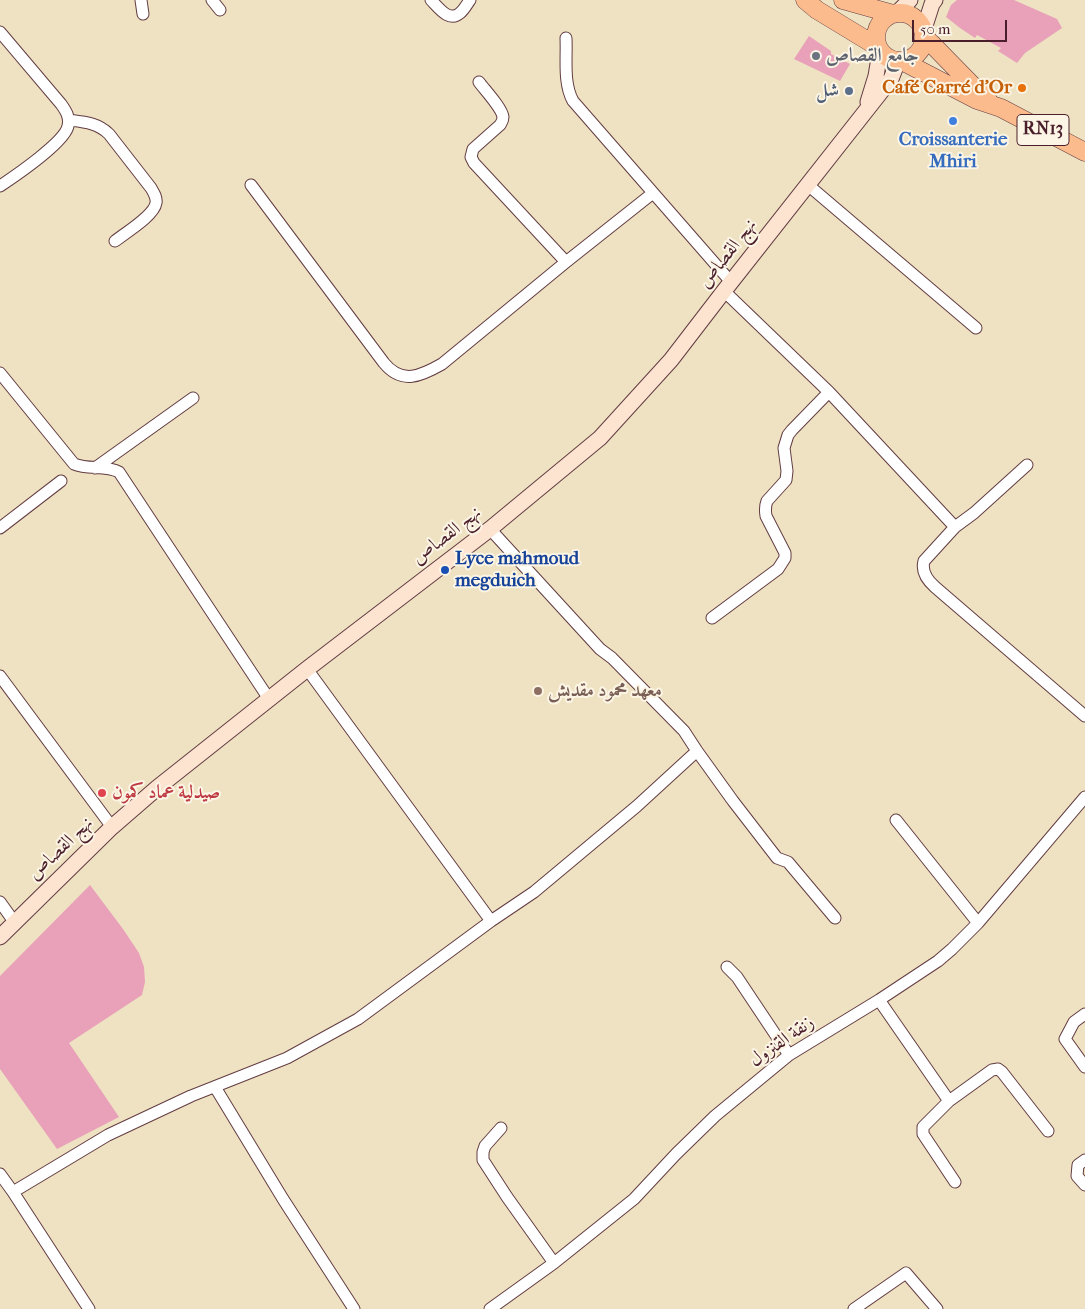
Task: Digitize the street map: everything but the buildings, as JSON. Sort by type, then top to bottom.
[{"type":"main road","name":"RN13","points":[[805,0],[817,10],[879,49],[890,60],[900,61],[977,100],[1001,108],[1085,152]]},
{"type":"main road","name":"RN13","points":[[843,0],[911,16],[921,25],[924,34],[972,85],[1001,108]]},
{"type":"main road","points":[[879,49],[875,35],[877,28],[886,17],[895,13]]},
{"type":"main road","points":[[900,61],[915,56],[923,43],[924,34]]},
{"type":"street","points":[[141,0],[143,14]]},
{"type":"street","points":[[212,0],[220,10]]},
{"type":"street","points":[[431,0],[445,14],[452,16],[460,14],[470,0]]},
{"type":"street","points":[[895,13],[910,0]]},
{"type":"street","points":[[924,34],[932,4],[935,0]]},
{"type":"street","points":[[0,32],[61,104],[69,120],[66,132],[44,153],[0,186]]},
{"type":"street","points":[[566,38],[567,84],[573,101],[653,193],[727,286],[830,392],[955,527]]},
{"type":"street","name":"نهج القصاص","points":[[864,113],[876,76],[879,49]]},
{"type":"street","name":"نهج القصاص","points":[[0,937],[112,827],[157,788],[307,669],[490,529],[600,438],[671,360],[727,286],[891,79],[900,61]]},
{"type":"street","points":[[478,82],[501,110],[503,116],[500,125],[472,149],[471,157],[566,262]]},
{"type":"street","points":[[69,120],[88,122],[102,128],[115,142],[155,195],[156,202],[149,216],[115,241]]},
{"type":"street","points":[[251,185],[391,372],[403,376],[427,373],[442,364],[653,193]]},
{"type":"street","points":[[808,185],[976,328]]},
{"type":"street","points":[[0,373],[68,459],[74,464],[119,472],[269,700]]},
{"type":"street","points":[[712,618],[778,569],[785,558],[785,553],[766,516],[766,504],[786,480],[787,471],[784,448],[788,435],[830,392]]},
{"type":"street","points":[[95,468],[193,398]]},
{"type":"street","points":[[1027,465],[955,527],[924,561],[923,566],[927,578],[935,587],[1085,716]]},
{"type":"street","points":[[0,528],[61,481]]},
{"type":"street","points":[[490,529],[600,649],[612,658],[684,731],[732,801],[777,858],[788,862],[835,918]]},
{"type":"street","points":[[307,669],[491,921]]},
{"type":"street","points":[[0,676],[112,827]]},
{"type":"street","points":[[13,1192],[108,1135],[215,1086],[287,1058],[358,1020],[491,921],[534,892],[637,806],[696,751]]},
{"type":"street","name":"زنقة القنزول","points":[[490,1309],[554,1263],[634,1199],[715,1116],[789,1055],[879,1000],[938,961],[952,949],[978,923],[1085,797]]},
{"type":"street","points":[[896,820],[978,923]]},
{"type":"street","points":[[0,902],[14,923]]},
{"type":"street","points":[[727,967],[737,977],[789,1055]]},
{"type":"street","points":[[879,1000],[949,1101]]},
{"type":"street","points":[[1085,1014],[1074,1022],[1065,1039],[1085,1067]]},
{"type":"street","points":[[955,1182],[923,1134],[924,1125],[949,1101],[992,1070],[998,1069],[1002,1072],[1048,1131]]},
{"type":"street","points":[[215,1086],[283,1199],[354,1309]]},
{"type":"street","points":[[501,1128],[484,1146],[483,1160],[554,1263]]},
{"type":"street","points":[[1085,1160],[1078,1165],[1078,1176],[1085,1185]]},
{"type":"street","points":[[0,1174],[89,1309]]},
{"type":"street","points":[[854,1309],[906,1273],[937,1309]]},
{"type":"place","name":"جامع القصاص","points":[[816,56]]},
{"type":"place","name":"Café Carré d'Or","points":[[1022,88]]},
{"type":"place","name":"شل","points":[[849,91]]},
{"type":"place","name":"Croissanterie Mhiri","points":[[953,121]]},
{"type":"place","name":"Lyce mahmoud megduich","points":[[445,570]]},
{"type":"place","name":"معهد محمود مقديش","points":[[538,691]]},
{"type":"place","name":"صيدلية عماد كمون","points":[[102,793]]}]
